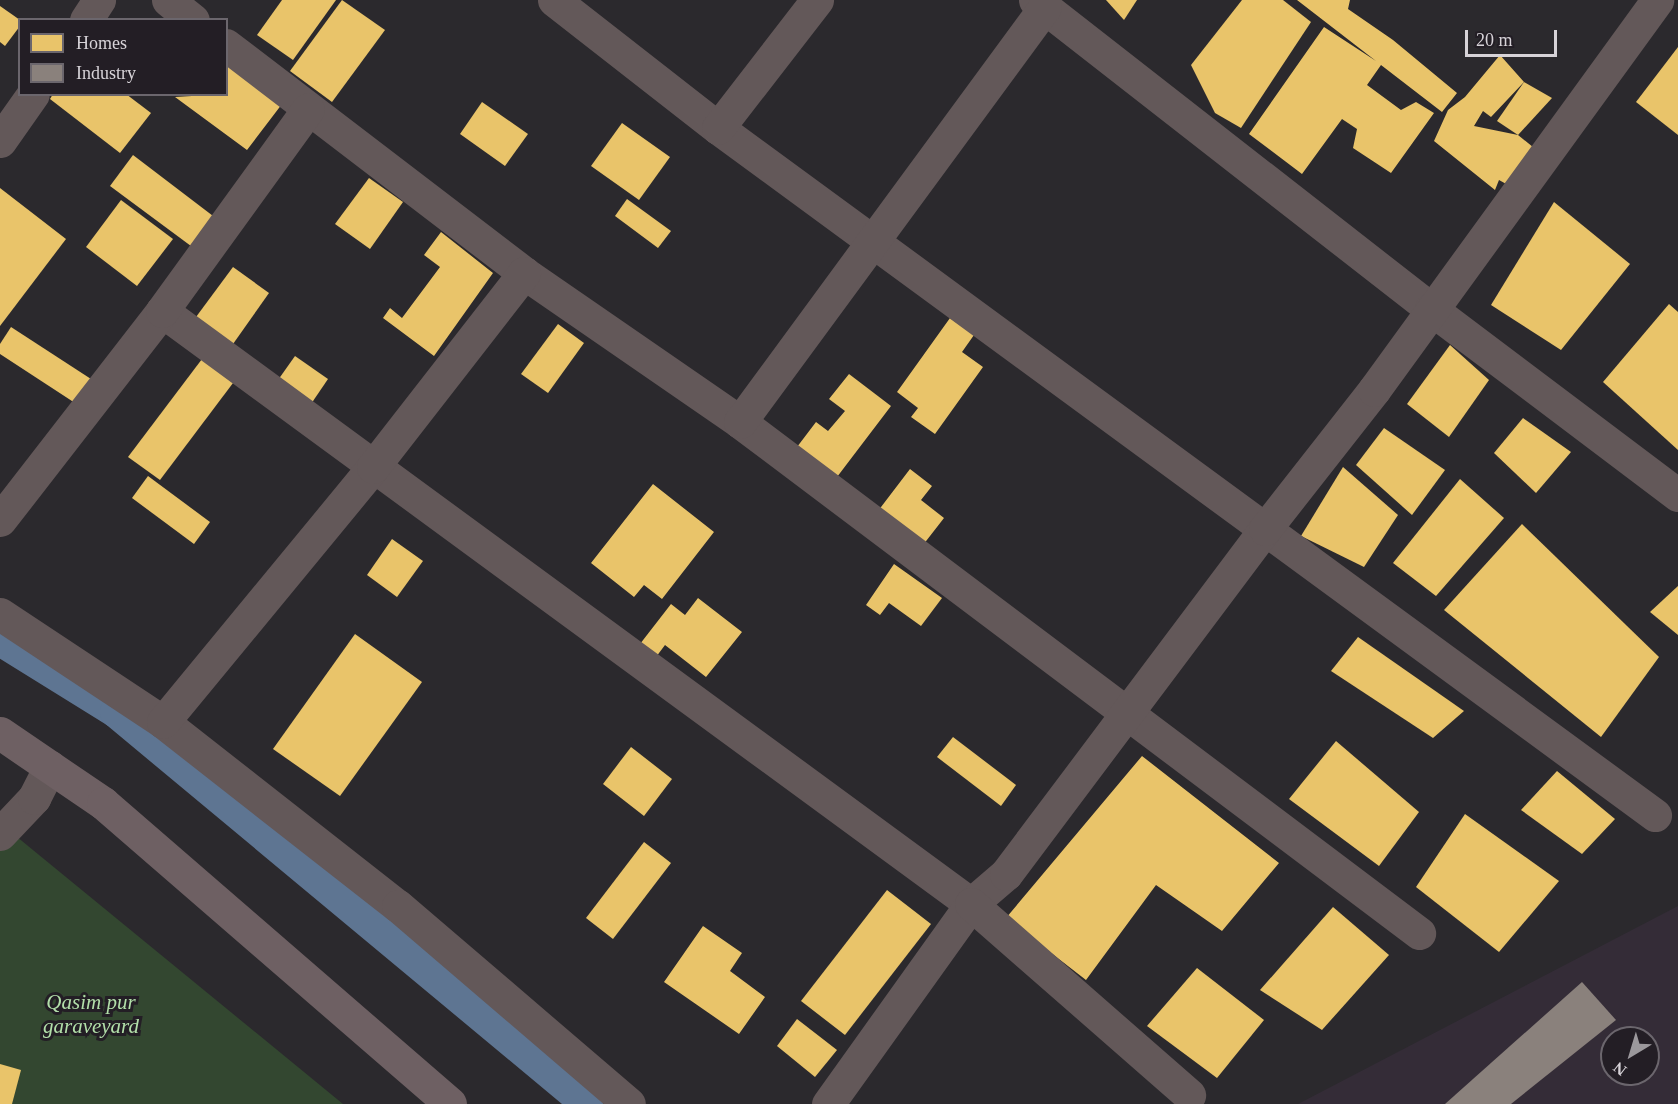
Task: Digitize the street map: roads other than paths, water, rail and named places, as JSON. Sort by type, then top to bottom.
[{"type":"main road","points":[[0,733],[103,803],[450,1104]]},
{"type":"street","points":[[87,18],[99,0]]},
{"type":"street","points":[[168,0],[190,18]]},
{"type":"street","points":[[554,0],[718,128],[1655,815]]},
{"type":"street","points":[[718,128],[817,0]]},
{"type":"street","points":[[828,1104],[971,904],[1006,874],[1265,529],[1374,390],[1657,0]]},
{"type":"street","points":[[740,422],[873,242],[1040,3],[1431,309],[1678,495]]},
{"type":"street","points":[[228,47],[524,273],[740,422],[1419,933]]},
{"type":"street","points":[[0,141],[32,96]]},
{"type":"street","points":[[0,520],[162,311],[309,109]]},
{"type":"street","points":[[163,722],[373,467],[524,273]]},
{"type":"street","points":[[162,311],[971,904],[1189,1095]]},
{"type":"street","points":[[0,614],[163,722],[398,906],[629,1104]]},
{"type":"street","points":[[0,834],[34,798],[50,767]]},
{"type":"waterway","points":[[0,640],[116,712],[587,1104]]},
{"type":"park label","name":"Qasim pur garaveyard","points":[[91,1014]]}]
